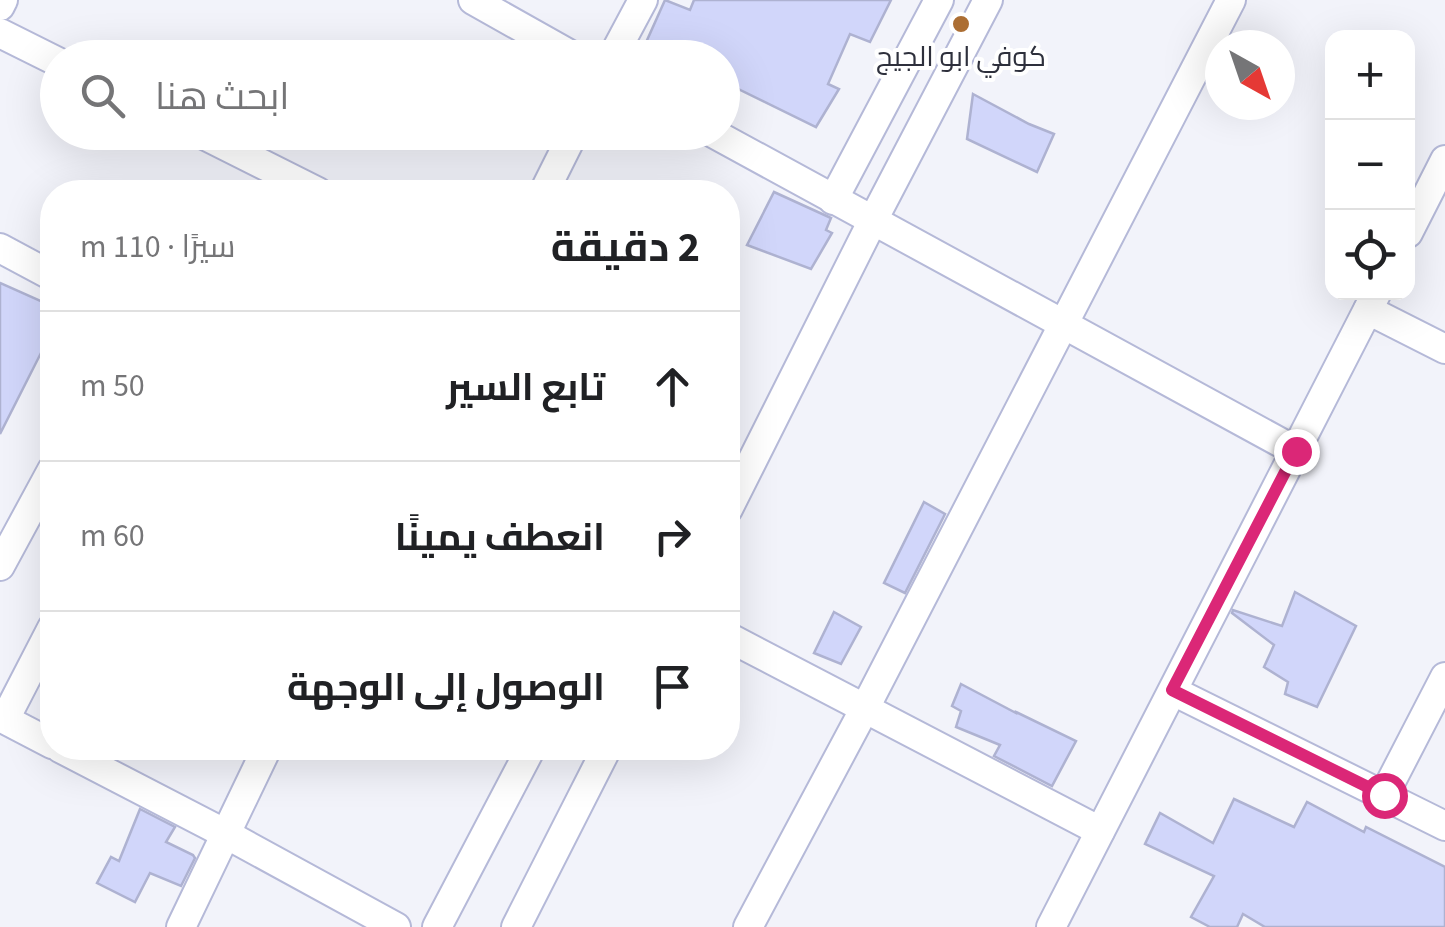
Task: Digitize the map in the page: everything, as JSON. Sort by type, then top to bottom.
[{"type":"street","points":[[473,0],[544,40]]},
{"type":"street","points":[[622,40],[643,0]]},
{"type":"street","points":[[833,200],[940,0]]},
{"type":"street","points":[[740,484],[988,0]]},
{"type":"street","points":[[748,927],[1231,0]]},
{"type":"street","points":[[0,33],[40,53]]},
{"type":"street","points":[[740,148],[1296,451]]},
{"type":"street","points":[[234,150],[294,180]]},
{"type":"street","points":[[550,180],[565,150]]},
{"type":"street","points":[[1415,219],[1445,160]]},
{"type":"street","points":[[0,248],[40,270]]},
{"type":"street","points":[[1051,927],[1373,301],[1445,349]]},
{"type":"street","points":[[0,566],[40,492]]},
{"type":"street","points":[[740,644],[1100,831]]},
{"type":"street","points":[[40,650],[2,718],[40,738]]},
{"type":"street","points":[[1384,795],[1445,678]]},
{"type":"street","points":[[1172,690],[1445,826]]},
{"type":"street","points":[[83,760],[396,927]]},
{"type":"street","points":[[181,927],[261,760]]},
{"type":"street","points":[[437,927],[525,760]]},
{"type":"street","points":[[516,927],[601,760]]},
{"type":"building","points":[[665,0],[690,10],[694,0],[891,0],[870,42],[850,34],[828,84],[839,89],[816,127],[740,90],[740,40],[647,40]]},
{"type":"building","points":[[973,94],[1054,134],[1037,172],[967,139]]},
{"type":"building","points":[[774,192],[831,218],[826,230],[832,233],[811,269],[747,245]]},
{"type":"building","points":[[0,283],[40,301],[40,355],[0,434]]},
{"type":"building","points":[[924,502],[945,514],[905,593],[884,583]]},
{"type":"building","points":[[1295,592],[1356,626],[1317,707],[1285,694],[1288,682],[1264,667],[1274,645],[1232,613],[1233,610],[1282,626]]},
{"type":"building","points":[[834,612],[861,627],[841,664],[814,653]]},
{"type":"building","points":[[961,684],[1076,741],[1052,786],[994,756],[1000,745],[956,727],[961,711],[952,706]]},
{"type":"building","points":[[1234,799],[1294,827],[1307,802],[1445,867],[1445,927],[1265,927],[1243,914],[1237,927],[1210,927],[1191,917],[1214,876],[1145,844],[1160,813],[1213,843]]},
{"type":"building","points":[[140,809],[175,827],[166,842],[195,858],[181,886],[150,873],[135,902],[97,883],[111,857],[119,861]]},
{"type":"place","name":"كوفي ابو الجيج","points":[[961,24]]},
{"type":"route","points":[[1296,451],[1172,690],[1384,795]]}]
